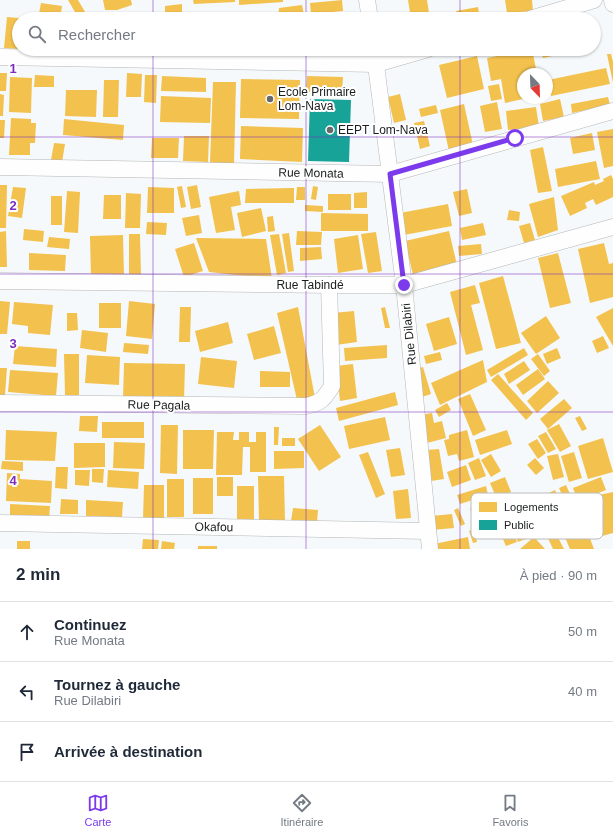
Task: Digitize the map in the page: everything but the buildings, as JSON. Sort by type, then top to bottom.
[{"type":"street","points":[[367,0],[369,12]]},
{"type":"street","points":[[554,12],[594,0]]},
{"type":"street","points":[[612,0],[613,4]]},
{"type":"street","points":[[0,57],[375,57]]},
{"type":"street","name":"Rue Dilabiri","points":[[375,57],[404,285],[430,549]]},
{"type":"street","name":"Rue Monata","points":[[0,167],[390,174],[613,111]]},
{"type":"street","name":"Rue Tabindé","points":[[0,281],[404,285],[613,227]]},
{"type":"street","name":"Rue Pagala","points":[[0,403],[306,406],[318,403],[326,396],[332,386],[329,285]]},
{"type":"street","name":"Okafou","points":[[0,523],[428,531]]},
{"type":"place","name":"Ecole Primaire Lom-Nava","points":[[270,99]]},
{"type":"place","name":"EEPT Lom-Nava","points":[[330,130]]},
{"type":"route","points":[[404,285],[390,174],[515,138]]}]
